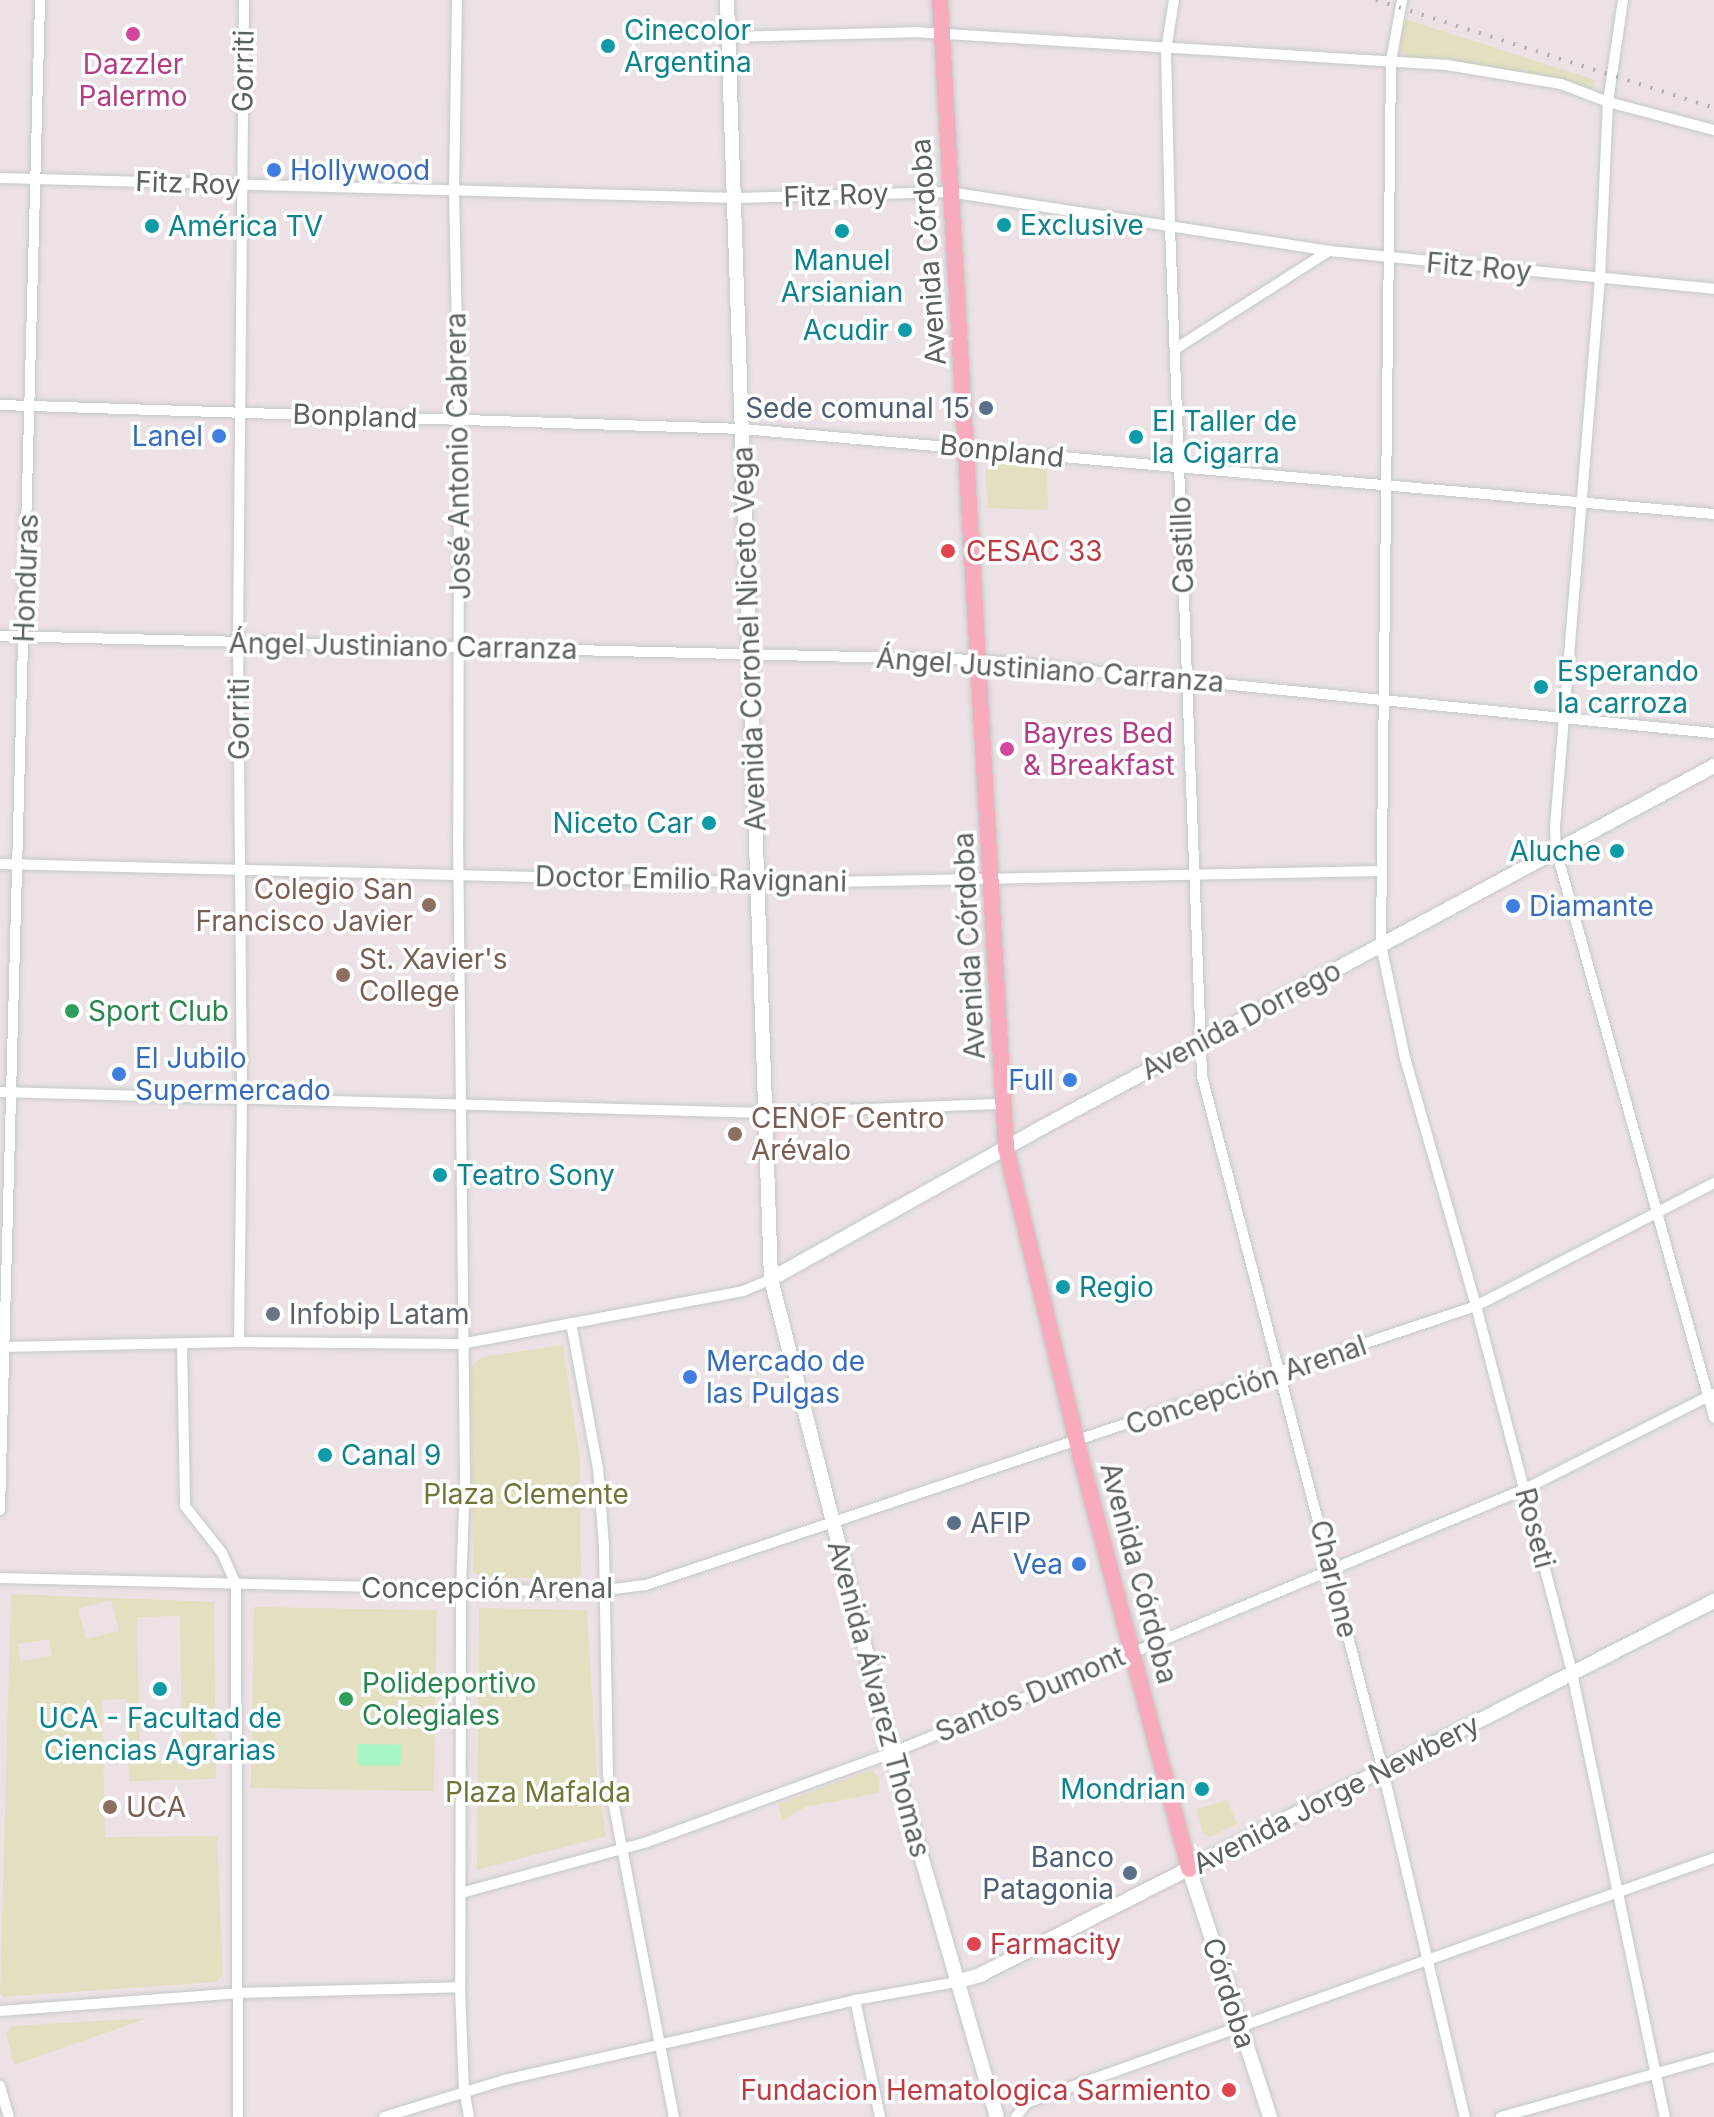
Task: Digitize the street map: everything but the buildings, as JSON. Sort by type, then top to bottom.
[{"type":"main road","name":"Avenida Coronel Niceto Vega","points":[[727,0],[771,1279]]},
{"type":"main road","name":"Avenida Córdoba","points":[[940,0],[949,192],[981,660],[1006,1148],[1077,1441],[1189,1869]]},
{"type":"main road","name":"Avenida Dorrego","points":[[771,1279],[1198,1043],[1714,766]]},
{"type":"main road","name":"Avenida Álvarez Thomas","points":[[771,1279],[892,1753],[997,2117]]},
{"type":"main road","name":"Avenida Jorge Newbery","points":[[956,1982],[980,1975],[1714,1601]]},
{"type":"main road","name":"Córdoba","points":[[1189,1869],[1270,2117]]},
{"type":"street","name":"Honduras","points":[[0,1510],[4,1200],[13,1093],[31,406],[33,179],[40,0]]},
{"type":"street","name":"Gorriti","points":[[239,1342],[242,1097],[238,641],[244,0]]},
{"type":"street","name":"José Antonio Cabrera","points":[[457,0],[454,189],[459,420],[458,875],[461,1344],[465,1481],[461,1590],[460,1987],[464,2089],[469,2117]]},
{"type":"street","name":"Castillo","points":[[1174,0],[1166,50],[1170,227],[1198,1043]]},
{"type":"street","name":"Roseti","points":[[1402,0],[1391,61],[1383,485],[1381,945],[1405,1058],[1476,1306],[1572,1673],[1665,2117]]},
{"type":"street","points":[[1623,0],[1608,102],[1600,278],[1555,827],[1556,850],[1711,1396],[1714,1417]]},
{"type":"street","points":[[729,37],[943,34],[1166,50],[1391,61],[1524,76],[1561,84],[1608,102],[1714,130]]},
{"type":"street","name":"Fitz Roy","points":[[0,178],[736,198],[949,192],[1329,251],[1714,289]]},
{"type":"street","points":[[1175,349],[1329,251]]},
{"type":"street","name":"Bonpland","points":[[0,405],[742,429],[1714,514]]},
{"type":"street","name":"Ángel Justiniano Carranza","points":[[0,636],[981,660],[1565,715],[1714,733]]},
{"type":"street","name":"Doctor Emilio Ravignani","points":[[0,864],[758,882],[1382,871]]},
{"type":"street","name":"Charlone","points":[[1198,1043],[1202,1076],[1383,1771],[1465,2117]]},
{"type":"street","points":[[0,1092],[764,1113],[1003,1104]]},
{"type":"street","name":"Concepción Arenal","points":[[0,1578],[461,1590],[604,1591],[646,1585],[1476,1306],[1714,1183]]},
{"type":"street","points":[[3,1347],[239,1342],[461,1344],[743,1291],[771,1279]]},
{"type":"street","points":[[571,1323],[598,1468],[608,1775],[620,1850],[674,2117]]},
{"type":"street","points":[[182,1344],[185,1506],[222,1553],[236,1584],[238,2117]]},
{"type":"street","name":"Santos Dumont","points":[[461,1893],[620,1850],[892,1753],[1525,1489],[1711,1396]]},
{"type":"street","points":[[1016,2117],[1026,2103],[1620,1895],[1714,1858]]},
{"type":"street","points":[[384,2117],[464,2089],[855,2000],[956,1982]]},
{"type":"street","points":[[0,2011],[237,1993],[460,1987]]},
{"type":"street","points":[[855,2000],[880,2117]]},
{"type":"street","points":[[1501,2117],[1714,2057]]},
{"type":"street","points":[[0,2086],[9,2117]]},
{"type":"green space","points":[[1405,19],[1595,80],[1592,89],[1525,72],[1405,59],[1400,51]]},
{"type":"green space","points":[[996,463],[1047,468],[1048,510],[988,508],[985,470]]},
{"type":"green space","name":"Plaza Clemente","points":[[563,1345],[580,1459],[581,1574],[575,1579],[482,1577],[473,1573],[471,1366],[482,1357]]},
{"type":"green space","name":"UCA","points":[[11,1594],[214,1602],[216,1779],[129,1781],[127,1699],[102,1700],[105,1837],[217,1836],[223,1974],[216,1982],[3,1997],[0,1993]],"holes":[[[111,1600],[119,1631],[86,1639],[78,1609]],[[180,1616],[182,1761],[140,1762],[137,1617]],[[49,1639],[52,1656],[20,1661],[18,1644]]]},
{"type":"green space","name":"Polideportivo Colegiales","points":[[254,1607],[437,1610],[434,1791],[251,1788]]},
{"type":"green space","name":"Plaza Mafalda","points":[[479,1608],[587,1610],[597,1777],[606,1836],[477,1870]]},
{"type":"green space","points":[[871,1770],[880,1778],[879,1793],[805,1807],[782,1821],[778,1804]]},
{"type":"green space","points":[[1227,1800],[1237,1824],[1210,1837],[1203,1834],[1197,1809]]},
{"type":"green space","points":[[148,2018],[14,2065],[6,2032],[13,2026]]},
{"type":"shaded area","points":[[358,1744],[401,1745],[401,1766],[358,1765]]},
{"type":"railway","points":[[1376,0],[1714,108]]},
{"type":"place","name":"Dazzler Palermo","points":[[133,34]]},
{"type":"place","name":"Cinecolor Argentina","points":[[608,46]]},
{"type":"place","name":"Hollywood","points":[[274,170]]},
{"type":"place","name":"Exclusive","points":[[1004,225]]},
{"type":"place","name":"América TV","points":[[152,226]]},
{"type":"place","name":"Manuel Arsianian","points":[[842,231]]},
{"type":"place","name":"Acudir","points":[[905,330]]},
{"type":"place","name":"Sede comunal 15","points":[[986,408]]},
{"type":"place","name":"Lanel","points":[[219,436]]},
{"type":"place","name":"El Taller de la Cigarra","points":[[1136,437]]},
{"type":"place","name":"CESAC 33","points":[[948,551]]},
{"type":"place","name":"Esperando la carroza","points":[[1541,687]]},
{"type":"place","name":"Bayres Bed & Breakfast","points":[[1007,749]]},
{"type":"place","name":"Niceto Car","points":[[709,823]]},
{"type":"place","name":"Aluche","points":[[1617,851]]},
{"type":"place","name":"Colegio San Francisco Javier","points":[[429,905]]},
{"type":"place","name":"Diamante","points":[[1513,906]]},
{"type":"place","name":"St. Xavier's College","points":[[343,975]]},
{"type":"place","name":"Sport Club","points":[[72,1011]]},
{"type":"place","name":"El Jubilo Supermercado","points":[[119,1074]]},
{"type":"place","name":"Full","points":[[1070,1080]]},
{"type":"place","name":"CENOF Centro Arévalo","points":[[735,1134]]},
{"type":"place","name":"Teatro Sony","points":[[440,1175]]},
{"type":"place","name":"Regio","points":[[1063,1287]]},
{"type":"place","name":"Infobip Latam","points":[[273,1314]]},
{"type":"place","name":"Mercado de las Pulgas","points":[[690,1377]]},
{"type":"place","name":"Canal 9","points":[[325,1455]]},
{"type":"place","name":"AFIP","points":[[954,1523]]},
{"type":"place","name":"Vea","points":[[1079,1564]]},
{"type":"place","name":"UCA - Facultad de Ciencias Agrarias","points":[[160,1689]]},
{"type":"place","name":"Polideportivo Colegiales","points":[[346,1699]]},
{"type":"place","name":"Mondrian","points":[[1202,1789]]},
{"type":"place","name":"UCA","points":[[110,1807]]},
{"type":"place","name":"Banco Patagonia","points":[[1130,1873]]},
{"type":"place","name":"Farmacity","points":[[974,1944]]},
{"type":"place","name":"Fundacion Hematologica Sarmiento","points":[[1229,2090]]}]
